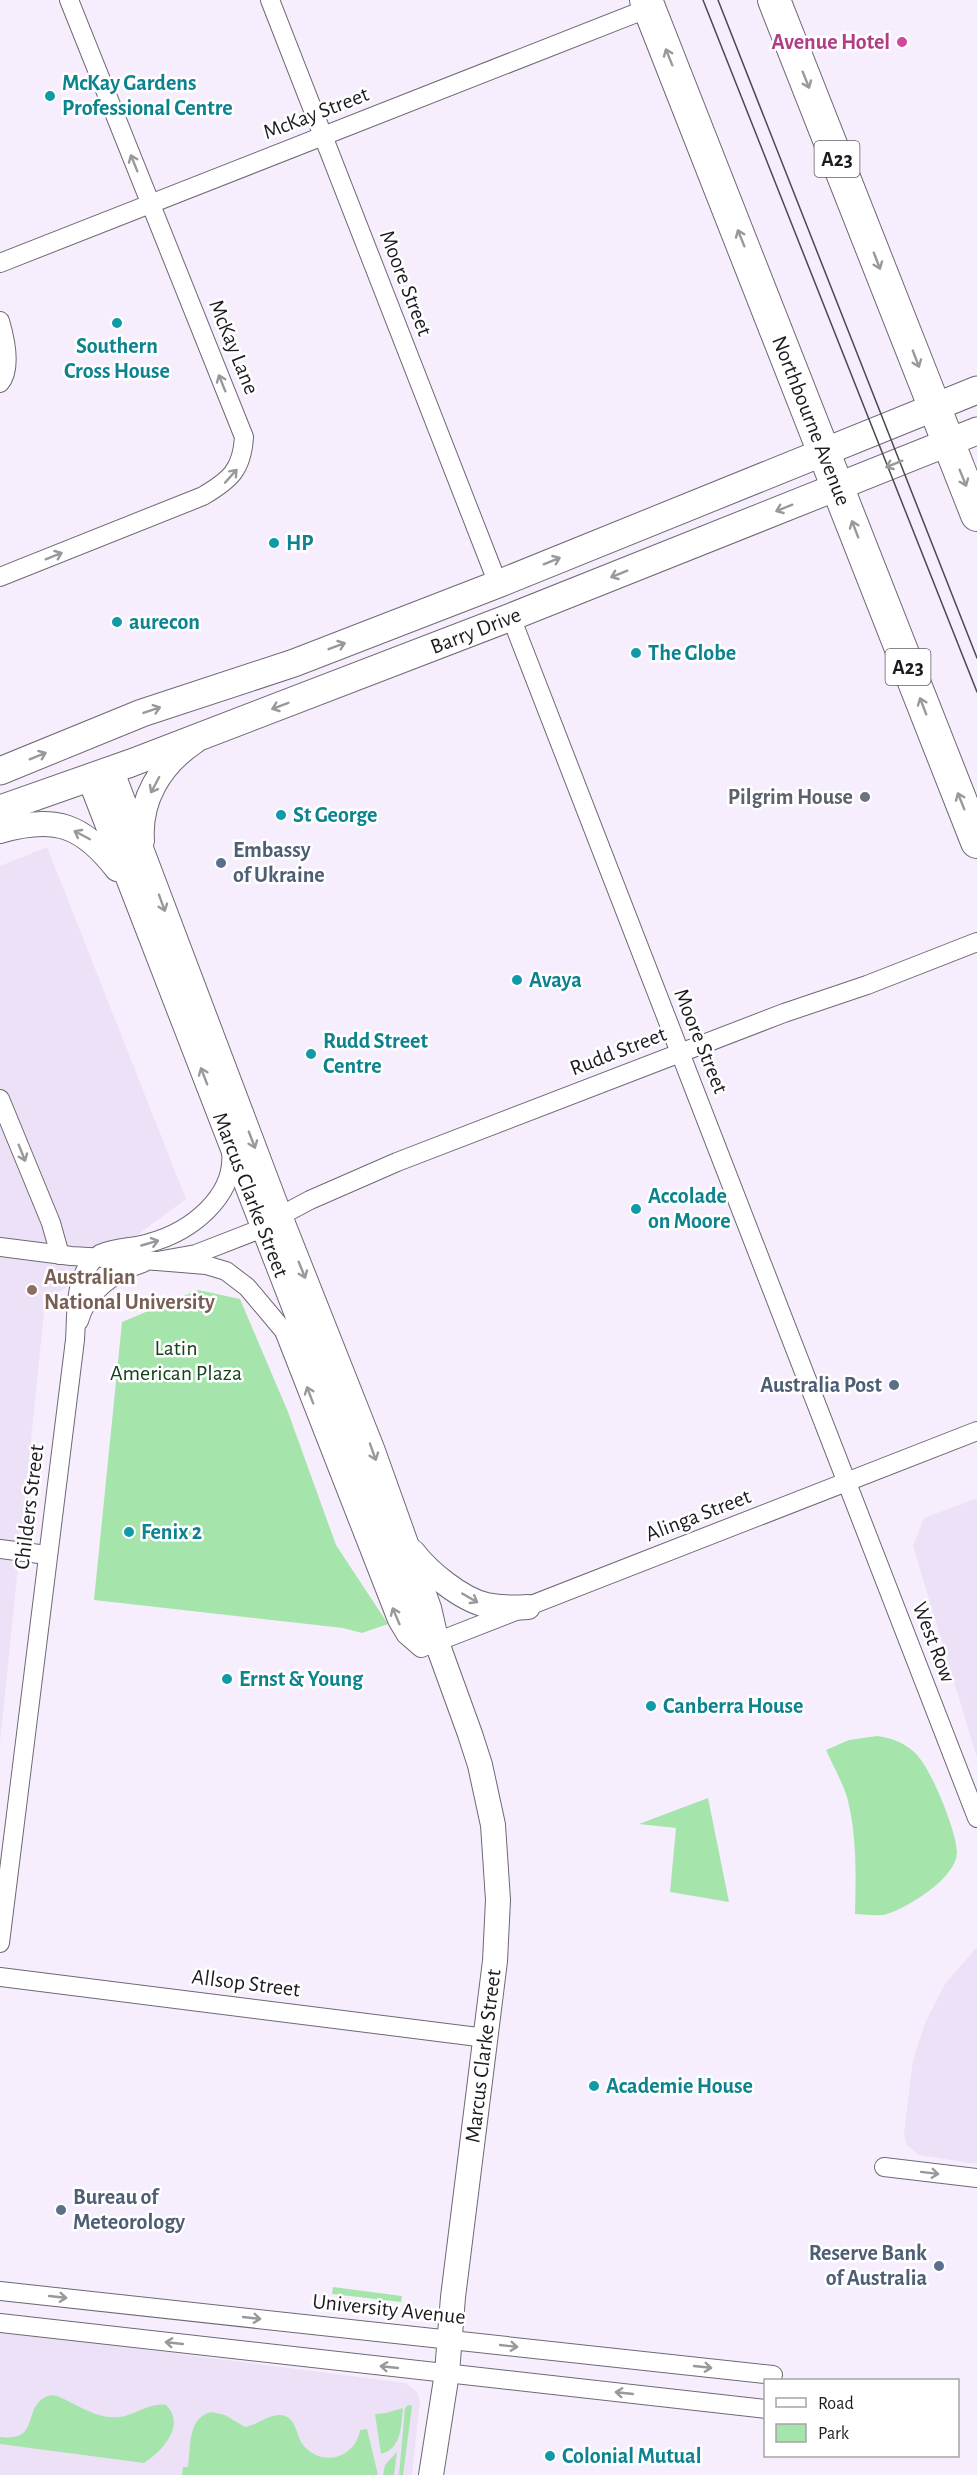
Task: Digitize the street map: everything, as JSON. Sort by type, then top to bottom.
[{"type":"highway","name":"A23","points":[[774,0],[977,515]]},
{"type":"highway","name":"Northbourne Avenue","points":[[648,4],[977,842]]},
{"type":"main road","name":"Barry Drive","points":[[0,771],[142,713],[294,663],[498,584],[977,390]]},
{"type":"main road","name":"Barry Drive","points":[[0,809],[212,732],[511,617],[977,431]]},
{"type":"main road","name":"Marcus Clarke Street","points":[[88,736],[100,773]]},
{"type":"street","name":"McKay Lane","points":[[0,578],[203,496],[222,485],[237,470],[244,437],[69,0]]},
{"type":"street","name":"Moore Street","points":[[270,0],[498,584]]},
{"type":"street","name":"McKay Street","points":[[0,263],[323,136],[648,4]]},
{"type":"street","points":[[0,321],[6,357],[4,379],[0,383]]},
{"type":"street","name":"Moore Street","points":[[511,617],[846,1483]]},
{"type":"street","points":[[142,848],[142,818],[155,782],[173,758],[212,732]]},
{"type":"street","name":"Marcus Clarke Street","points":[[100,773],[142,848],[271,1222],[413,1614],[437,1643]]},
{"type":"street","name":"Marcus Clarke Street","points":[[100,773],[135,893],[231,1146],[271,1222],[373,1451],[429,1608],[437,1643],[480,1765],[493,1825],[498,1900],[495,1961],[453,2297],[447,2373],[431,2475]]},
{"type":"street","points":[[0,831],[26,824],[42,824],[79,832],[100,848],[135,893]]},
{"type":"street","name":"Rudd Street","points":[[154,1261],[196,1254],[271,1222],[397,1162],[681,1052],[977,942]]},
{"type":"street","points":[[0,1099],[51,1223],[60,1255]]},
{"type":"street","points":[[94,1258],[113,1249],[149,1243],[172,1235],[193,1222],[215,1201],[228,1179],[231,1170],[231,1146]]},
{"type":"street","points":[[0,1247],[60,1255],[154,1261]]},
{"type":"street","name":"Childers Street","points":[[0,1943],[75,1340],[79,1286],[86,1268],[94,1258]]},
{"type":"street","points":[[75,1340],[86,1304],[96,1292],[120,1273],[154,1261]]},
{"type":"street","name":"Marcus Clarke Street","points":[[154,1261],[217,1267],[232,1275],[246,1287],[279,1323],[289,1341],[397,1620],[406,1635],[421,1648],[437,1643]]},
{"type":"street","name":"Alinga Street","points":[[437,1643],[977,1431]]},
{"type":"street","name":"West Row","points":[[846,1483],[977,1818]]},
{"type":"street","points":[[400,1529],[410,1548],[428,1568],[476,1602],[509,1608],[528,1607]]},
{"type":"street","points":[[0,1549],[47,1555]]},
{"type":"street","name":"Allsop Street","points":[[0,1977],[486,2038]]},
{"type":"street","points":[[884,2167],[977,2178]]},
{"type":"street","name":"University Avenue","points":[[0,2291],[773,2374]]},
{"type":"street","points":[[0,2323],[764,2409]]},
{"type":"shaded area","name":"Australian National University","points":[[47,847],[186,1199],[45,1303],[0,1743],[0,866]]},
{"type":"shaded area","points":[[977,1498],[977,1758],[913,1546],[924,1518]]},
{"type":"shaded area","points":[[977,1947],[977,2164],[919,2155],[907,2145],[904,2134],[913,2060],[925,2023],[945,1984]]},
{"type":"shaded area","points":[[0,2331],[406,2383],[417,2392],[420,2401],[412,2475],[0,2475]]},
{"type":"green space","name":"Latin American Plaza","points":[[198,1290],[240,1299],[288,1412],[336,1545],[388,1624],[362,1633],[343,1628],[94,1600],[122,1322]]},
{"type":"green space","points":[[877,1736],[901,1743],[920,1759],[942,1800],[953,1830],[957,1853],[955,1863],[949,1872],[919,1898],[887,1914],[855,1914],[853,1826],[845,1791],[826,1750],[849,1740]]},
{"type":"green space","points":[[708,1798],[729,1902],[670,1892],[676,1828],[639,1824]]},
{"type":"green space","points":[[333,2287],[402,2296],[401,2302],[332,2294]]},
{"type":"green space","points":[[51,2395],[95,2414],[112,2417],[126,2416],[155,2405],[166,2405],[172,2413],[173,2430],[158,2452],[144,2463],[0,2444],[0,2437],[14,2437],[22,2434],[36,2406],[41,2400]]},
{"type":"green space","points":[[408,2405],[412,2406],[403,2475],[399,2475],[405,2408]]},
{"type":"green space","points":[[403,2408],[397,2442],[381,2454],[375,2414]]},
{"type":"green space","points":[[212,2412],[225,2415],[245,2427],[275,2415],[285,2416],[292,2421],[304,2446],[320,2457],[329,2458],[346,2453],[357,2439],[360,2430],[367,2429],[378,2475],[182,2475],[183,2467],[188,2467],[194,2426],[204,2415]]},
{"type":"green space","points":[[397,2452],[394,2475],[383,2475],[385,2465]]},
{"type":"tram line","points":[[703,0],[977,692]]},
{"type":"tram line","points":[[718,0],[977,658]]},
{"type":"place","name":"Avenue Hotel","points":[[902,42]]},
{"type":"place","name":"McKay Gardens Professional Centre","points":[[50,96]]},
{"type":"place","name":"Southern Cross House","points":[[117,323]]},
{"type":"place","name":"HP","points":[[274,543]]},
{"type":"place","name":"aurecon","points":[[117,622]]},
{"type":"place","name":"The Globe","points":[[636,653]]},
{"type":"place","name":"Pilgrim House","points":[[865,797]]},
{"type":"place","name":"St George","points":[[281,815]]},
{"type":"place","name":"Embassy of Ukraine","points":[[221,863]]},
{"type":"place","name":"Avaya","points":[[517,980]]},
{"type":"place","name":"Rudd Street Centre","points":[[311,1054]]},
{"type":"place","name":"Accolade on Moore","points":[[636,1209]]},
{"type":"place","name":"Australian National University","points":[[32,1290]]},
{"type":"place","name":"Australia Post","points":[[894,1385]]},
{"type":"place","name":"Fenix 2","points":[[129,1532]]},
{"type":"place","name":"Ernst & Young","points":[[227,1679]]},
{"type":"place","name":"Canberra House","points":[[651,1706]]},
{"type":"place","name":"Academie House","points":[[594,2086]]},
{"type":"place","name":"Bureau of Meteorology","points":[[61,2210]]},
{"type":"place","name":"Reserve Bank of Australia","points":[[939,2266]]},
{"type":"place","name":"Colonial Mutual","points":[[550,2456]]}]
